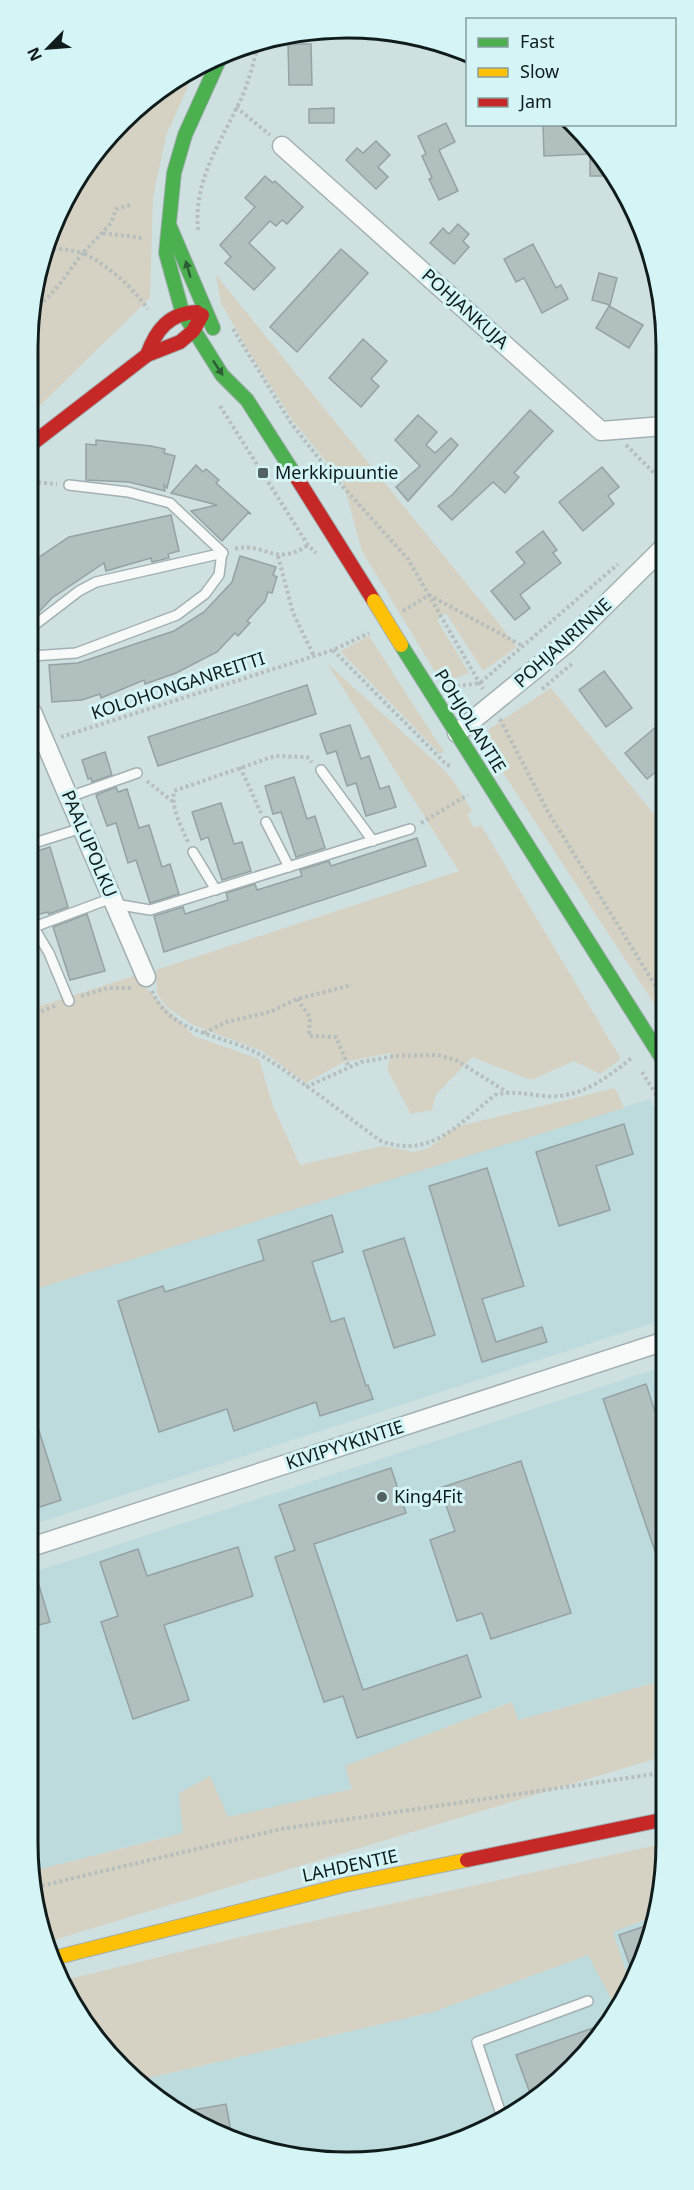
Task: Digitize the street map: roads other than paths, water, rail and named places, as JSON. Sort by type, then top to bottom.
[{"type":"street","name":"POHJOLANTIE","points":[[216,66],[185,135],[174,173],[166,253],[182,311],[222,375],[248,400]]},
{"type":"street","name":"POHJANKUJA","points":[[282,146],[601,431],[656,427]]},
{"type":"street","points":[[170,227],[183,248],[204,312],[222,343]]},
{"type":"street","points":[[147,355],[154,333],[182,311],[204,312]]},
{"type":"street","points":[[38,438],[147,355],[168,351],[195,331],[204,312]]},
{"type":"street","name":"POHJOLANTIE","points":[[237,368],[248,400],[656,1049]]},
{"type":"street","name":"POHJANRINNE","points":[[457,734],[567,643],[656,556]]},
{"type":"street","name":"PAALUPOLKU","points":[[38,726],[113,901],[144,986]]},
{"type":"street","name":"KIVIPYYKINTIE","points":[[38,1545],[656,1344]]},
{"type":"street","name":"LAHDENTIE","points":[[59,1957],[344,1885],[656,1821]]},
{"type":"lane","points":[[69,485],[128,492],[170,503],[223,553]]},
{"type":"lane","points":[[38,622],[79,591],[96,582],[223,553]]},
{"type":"lane","points":[[38,656],[76,653],[177,615],[206,594],[219,575],[223,553]]},
{"type":"lane","points":[[321,770],[373,841]]},
{"type":"lane","points":[[69,796],[137,773]]},
{"type":"lane","points":[[266,822],[289,867]]},
{"type":"lane","points":[[38,842],[82,828]]},
{"type":"lane","points":[[38,923],[113,901],[150,910],[410,829]]},
{"type":"lane","points":[[193,852],[216,890]]},
{"type":"lane","points":[[38,935],[49,953],[69,1001]]},
{"type":"lane","points":[[500,2112],[477,2042],[588,2001]]},
{"type":"place","name":"Merkkipuuntie","points":[[263,473]]},
{"type":"place","name":"King4Fit","points":[[382,1497]]}]
